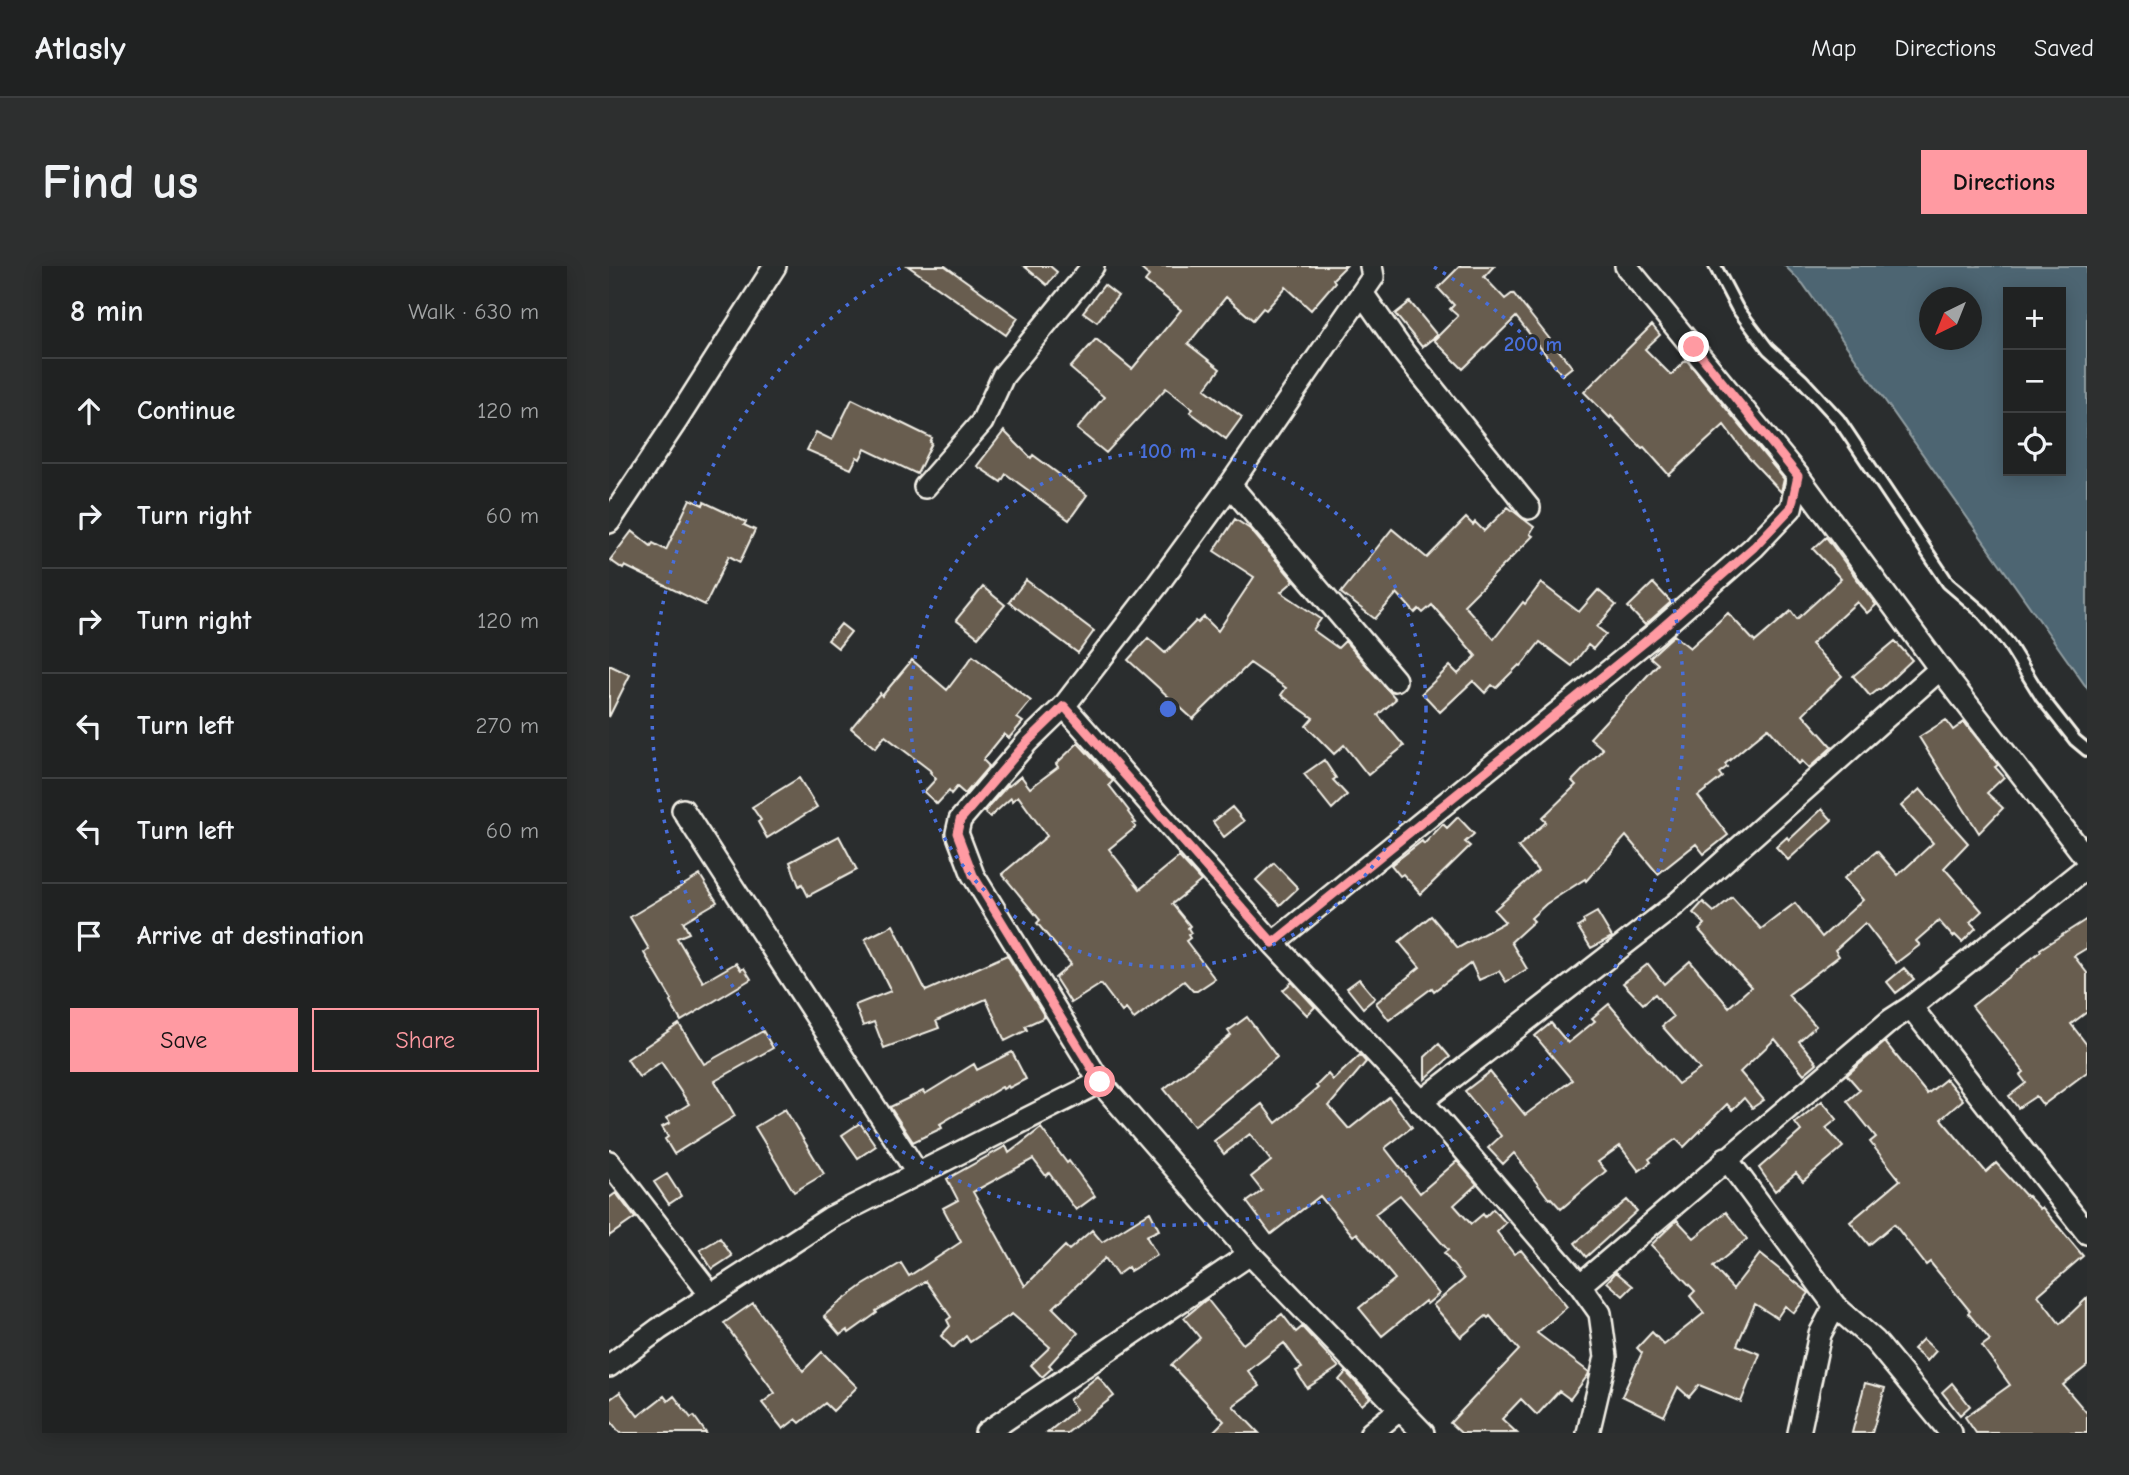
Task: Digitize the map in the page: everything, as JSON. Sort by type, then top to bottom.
[{"type":"street","points":[[609,522],[775,266]]},
{"type":"street","points":[[925,487],[982,422],[1003,376],[1093,266]]},
{"type":"street","points":[[1371,266],[1373,277],[1230,485],[1064,706],[1027,742],[960,820],[957,833],[973,875],[1100,1082],[1249,1254],[1423,1433]]},
{"type":"street","points":[[1626,266],[1798,476],[1940,669],[2087,859]]},
{"type":"street","points":[[1361,293],[1404,353],[1529,508]]},
{"type":"street","points":[[1273,943],[1656,633],[1754,547],[1791,508],[1798,476]]},
{"type":"street","points":[[1230,485],[1395,680]]},
{"type":"street","points":[[1421,1102],[1675,905],[1940,669]]},
{"type":"street","points":[[1064,706],[1273,943],[1421,1102],[1580,1285],[1600,1313],[1606,1357],[1588,1433]]},
{"type":"street","points":[[683,810],[918,1174]]},
{"type":"street","points":[[1580,1285],[1891,1020],[2087,867]]},
{"type":"street","points":[[1911,1007],[2087,1233]]},
{"type":"street","points":[[609,1366],[711,1295],[830,1218],[1100,1082]]},
{"type":"street","points":[[1726,1158],[1835,1307],[1875,1341],[1951,1433]]},
{"type":"street","points":[[609,1162],[711,1295]]},
{"type":"street","points":[[986,1433],[1249,1254]]},
{"type":"street","points":[[1799,1433],[1820,1334],[1835,1307]]},
{"type":"street","points":[[1371,1433],[1399,1410]]},
{"type":"lane","points":[[1715,266],[1737,308],[1768,349],[1803,380],[1839,420],[1948,583],[1983,612],[2008,643],[2042,698],[2075,740],[2087,750]]},
{"type":"water","points":[[1785,266],[2087,266],[2087,688],[1803,284]]},
{"type":"building","points":[[908,266],[945,266],[1018,318],[1006,335]]},
{"type":"building","points":[[1024,266],[1050,266],[1057,272],[1047,285]]},
{"type":"building","points":[[1138,266],[1346,266],[1311,310],[1286,287],[1266,310],[1263,308],[1253,320],[1226,297],[1188,344],[1220,369],[1205,389],[1242,417],[1226,439],[1190,412],[1193,409],[1166,388],[1106,453],[1077,429],[1104,397],[1070,368],[1096,339],[1132,369],[1181,310],[1145,281],[1149,276]]},
{"type":"building","points":[[1460,266],[1494,266],[1484,277],[1505,299],[1513,293],[1572,367],[1562,375],[1516,317],[1463,369],[1434,340],[1458,316],[1450,309],[1454,305],[1438,288]]},
{"type":"building","points":[[1104,285],[1118,296],[1097,322],[1083,312]]},
{"type":"building","points":[[1410,302],[1437,335],[1422,347],[1395,314]]},
{"type":"building","points":[[1652,325],[1660,335],[1645,349],[1671,375],[1686,360],[1689,363],[1784,479],[1781,492],[1749,458],[1724,425],[1669,475],[1644,447],[1584,392]]},
{"type":"building","points":[[852,399],[932,438],[917,474],[865,449],[851,469],[807,450],[816,432],[832,440]]},
{"type":"building","points":[[1004,431],[1031,458],[1033,455],[1087,495],[1069,520],[1006,474],[1001,482],[977,466]]},
{"type":"building","points":[[690,499],[703,505],[704,502],[746,522],[744,525],[755,530],[740,562],[729,556],[705,605],[625,566],[623,569],[610,560],[632,531],[651,546],[653,543],[666,550]]},
{"type":"building","points":[[1508,507],[1534,527],[1530,534],[1533,536],[1464,605],[1494,639],[1541,583],[1579,612],[1598,590],[1616,605],[1597,627],[1606,634],[1593,649],[1588,645],[1572,666],[1540,642],[1521,666],[1496,688],[1492,685],[1485,693],[1473,681],[1440,712],[1422,693],[1450,666],[1458,674],[1476,656],[1432,605],[1423,613],[1419,609],[1415,613],[1397,593],[1375,619],[1341,593],[1392,529],[1427,558],[1466,518],[1484,531]]},
{"type":"building","points":[[1235,519],[1250,529],[1294,581],[1281,592],[1321,619],[1313,630],[1338,648],[1345,641],[1396,699],[1378,715],[1404,746],[1368,775],[1344,745],[1334,754],[1306,726],[1313,718],[1281,695],[1286,688],[1250,663],[1193,719],[1128,660],[1148,638],[1165,653],[1196,621],[1198,623],[1204,617],[1218,631],[1254,577],[1214,551]]},
{"type":"building","points":[[1826,537],[1876,605],[1867,613],[1857,602],[1811,644],[1842,676],[1803,714],[1832,747],[1809,768],[1802,761],[1799,764],[1768,728],[1725,764],[1727,767],[1719,773],[1722,777],[1698,796],[1728,835],[1704,854],[1696,844],[1658,874],[1626,836],[1586,881],[1585,879],[1546,904],[1531,918],[1534,921],[1511,942],[1527,969],[1506,982],[1499,971],[1479,980],[1471,963],[1389,1020],[1376,1003],[1420,967],[1399,942],[1431,916],[1458,948],[1505,922],[1494,910],[1538,871],[1518,847],[1546,822],[1542,818],[1576,785],[1572,781],[1603,749],[1590,738],[1658,664],[1650,657],[1674,635],[1690,648],[1728,613],[1755,642],[1791,611],[1797,619],[1841,579],[1813,549]]},
{"type":"building","points":[[1026,580],[1094,631],[1078,653],[1009,602]]},
{"type":"building","points":[[1653,583],[1671,602],[1645,625],[1628,607]]},
{"type":"building","points":[[983,587],[1005,605],[978,637],[956,620]]},
{"type":"building","points":[[841,624],[851,632],[838,648],[828,640]]},
{"type":"building","points":[[1895,641],[1912,660],[1870,696],[1853,676]]},
{"type":"building","points":[[973,656],[1031,701],[1017,718],[1023,722],[1009,738],[1004,734],[983,760],[989,766],[965,794],[957,787],[951,794],[949,791],[937,804],[924,792],[936,779],[931,771],[885,736],[875,748],[851,728],[912,660],[947,690]]},
{"type":"building","points":[[609,665],[630,675],[609,717]]},
{"type":"building","points":[[1946,720],[1953,730],[1964,722],[1998,765],[1995,767],[2004,777],[1987,793],[2003,808],[1979,833],[1919,737]]},
{"type":"building","points":[[1078,743],[1113,781],[1109,785],[1136,823],[1133,824],[1136,827],[1109,849],[1140,889],[1179,857],[1201,881],[1172,904],[1190,926],[1190,938],[1186,941],[1215,979],[1197,991],[1193,991],[1184,981],[1134,1019],[1126,1009],[1122,1012],[1101,984],[1071,1003],[1055,978],[1071,964],[1037,923],[1040,920],[1002,874],[1047,836],[1018,796],[1012,801],[1011,798],[990,817],[984,812],[1008,785],[1021,776],[1030,788],[1058,767],[1056,764]]},
{"type":"building","points":[[1324,760],[1336,778],[1333,780],[1347,795],[1332,809],[1304,774]]},
{"type":"building","points":[[799,778],[817,807],[767,838],[758,822],[761,820],[752,807]]},
{"type":"building","points":[[1920,789],[1968,843],[1944,868],[1982,911],[1970,922],[1976,928],[1962,942],[1955,935],[1953,937],[1939,921],[1916,941],[1920,945],[1896,963],[1865,923],[1835,950],[1839,956],[1788,995],[1816,1026],[1799,1041],[1817,1063],[1804,1074],[1775,1039],[1740,1072],[1764,1100],[1752,1108],[1744,1098],[1732,1110],[1727,1104],[1684,1147],[1676,1139],[1649,1159],[1651,1162],[1639,1171],[1620,1146],[1598,1162],[1606,1171],[1561,1209],[1549,1199],[1514,1153],[1503,1164],[1488,1148],[1501,1136],[1465,1091],[1490,1072],[1525,1115],[1572,1080],[1535,1036],[1551,1023],[1568,1043],[1595,1021],[1592,1018],[1609,1004],[1678,1084],[1700,1069],[1662,1026],[1673,1017],[1655,994],[1643,1004],[1623,983],[1648,964],[1664,984],[1690,961],[1729,1007],[1751,987],[1699,930],[1705,924],[1693,913],[1703,902],[1714,912],[1732,897],[1761,929],[1795,903],[1822,937],[1863,900],[1844,878],[1877,851],[1898,875],[1933,843],[1901,806]]},
{"type":"building","points":[[1232,807],[1244,821],[1224,837],[1213,822]]},
{"type":"building","points":[[1822,809],[1832,820],[1788,860],[1776,847],[1787,837],[1789,840]]},
{"type":"building","points":[[1458,817],[1474,834],[1465,842],[1470,846],[1421,894],[1391,865],[1422,841],[1424,844],[1443,824],[1447,828]]},
{"type":"building","points":[[839,836],[857,870],[808,896],[802,884],[799,886],[790,862]]},
{"type":"building","points":[[1274,863],[1298,888],[1280,905],[1256,880]]},
{"type":"building","points":[[700,875],[717,902],[683,922],[689,933],[677,938],[703,982],[736,963],[741,970],[744,968],[751,979],[681,1021],[670,1002],[672,1000],[644,953],[649,949],[630,917]]},
{"type":"building","points":[[1597,912],[1612,937],[1591,948],[1578,927],[1584,923],[1583,920]]},
{"type":"building","points":[[2087,919],[2087,948],[2074,956],[2087,973],[2087,1012],[2071,1024],[2087,1045],[2087,1072],[2043,1105],[2036,1096],[2018,1108],[2009,1096],[2026,1083],[2020,1075],[2024,1072],[1972,1006],[2041,951],[2040,949]]},
{"type":"building","points":[[893,925],[926,991],[1007,955],[1045,1017],[1025,1026],[1027,1030],[1005,1041],[986,999],[936,1021],[939,1028],[884,1048],[874,1022],[863,1026],[855,1005],[891,991],[865,939]]},
{"type":"building","points":[[1904,968],[1914,979],[1896,993],[1887,982]]},
{"type":"building","points":[[1359,979],[1375,998],[1363,1008],[1347,988]]},
{"type":"building","points":[[1292,982],[1315,1007],[1307,1015],[1283,990]]},
{"type":"building","points":[[1247,1017],[1277,1057],[1194,1126],[1164,1089],[1231,1035],[1228,1031]]},
{"type":"building","points":[[679,1024],[704,1064],[763,1031],[773,1048],[715,1081],[735,1116],[674,1154],[665,1139],[668,1137],[662,1127],[670,1123],[666,1118],[689,1104],[661,1062],[639,1077],[627,1059]]},
{"type":"building","points":[[1885,1042],[1927,1094],[1946,1079],[1963,1100],[1941,1119],[1986,1172],[1996,1163],[2027,1197],[2040,1209],[2042,1207],[2083,1256],[2038,1295],[2060,1324],[2087,1298],[2087,1366],[2063,1385],[2087,1413],[2087,1433],[1976,1433],[1965,1417],[2010,1385],[1982,1346],[1990,1340],[1930,1262],[1926,1265],[1894,1224],[1869,1245],[1850,1222],[1900,1180],[1870,1142],[1876,1137],[1847,1101],[1860,1090],[1847,1075]]},
{"type":"building","points":[[1439,1044],[1450,1057],[1425,1079],[1425,1057]]},
{"type":"building","points":[[1012,1052],[1026,1079],[1009,1088],[1002,1087],[940,1124],[942,1128],[913,1142],[890,1107],[923,1091],[925,1094],[974,1064],[977,1070]]},
{"type":"building","points":[[1360,1055],[1366,1062],[1329,1106],[1349,1129],[1389,1097],[1412,1127],[1385,1148],[1420,1193],[1457,1161],[1477,1184],[1454,1205],[1471,1224],[1483,1214],[1485,1217],[1493,1209],[1506,1223],[1497,1232],[1514,1254],[1521,1250],[1567,1307],[1537,1333],[1589,1372],[1588,1375],[1570,1399],[1559,1391],[1537,1415],[1521,1399],[1502,1419],[1517,1433],[1461,1433],[1450,1423],[1519,1350],[1490,1316],[1486,1316],[1461,1337],[1433,1305],[1464,1279],[1444,1253],[1448,1250],[1400,1195],[1375,1214],[1439,1294],[1427,1304],[1425,1301],[1382,1336],[1359,1308],[1395,1279],[1357,1233],[1353,1236],[1320,1196],[1271,1234],[1247,1202],[1262,1191],[1251,1177],[1271,1161],[1250,1134],[1224,1154],[1214,1141],[1262,1104],[1276,1123],[1318,1088],[1316,1086],[1328,1074],[1333,1080]]},
{"type":"building","points":[[1822,1101],[1837,1119],[1826,1128],[1843,1147],[1803,1181],[1796,1173],[1775,1191],[1759,1168],[1801,1131],[1795,1123]]},
{"type":"building","points":[[785,1109],[824,1174],[794,1192],[755,1127]]},
{"type":"building","points":[[860,1123],[876,1146],[858,1158],[842,1135]]},
{"type":"building","points":[[1041,1128],[1095,1196],[1076,1210],[1049,1173],[1046,1176],[1033,1159],[973,1192],[1025,1286],[1065,1246],[1069,1250],[1092,1230],[1102,1242],[1150,1212],[1159,1230],[1146,1236],[1157,1255],[1130,1271],[1128,1267],[1117,1275],[1105,1258],[1053,1308],[1078,1333],[1049,1365],[1052,1368],[1042,1377],[1031,1365],[1050,1347],[1012,1314],[970,1342],[966,1336],[953,1348],[941,1336],[950,1326],[947,1320],[951,1317],[926,1281],[876,1311],[877,1313],[849,1333],[847,1330],[840,1335],[824,1316],[835,1306],[901,1263],[909,1276],[961,1242],[943,1208],[958,1200],[947,1179],[1006,1146],[1009,1153]]},
{"type":"building","points":[[667,1174],[681,1196],[669,1204],[654,1182]]},
{"type":"building","points":[[616,1193],[635,1218],[609,1236],[609,1198]]},
{"type":"building","points":[[1627,1200],[1637,1211],[1586,1257],[1575,1243]]},
{"type":"building","points":[[1726,1212],[1747,1239],[1713,1267],[1733,1289],[1760,1254],[1809,1293],[1794,1313],[1785,1306],[1777,1318],[1755,1304],[1737,1345],[1760,1354],[1741,1402],[1699,1385],[1689,1397],[1678,1387],[1664,1416],[1622,1396],[1642,1353],[1637,1348],[1652,1332],[1664,1345],[1704,1313],[1690,1296],[1695,1291],[1651,1245],[1677,1220],[1694,1238]]},
{"type":"building","points":[[720,1238],[732,1256],[712,1269],[700,1250]]},
{"type":"building","points":[[1616,1272],[1633,1286],[1623,1296],[1607,1282]]},
{"type":"building","points":[[1207,1299],[1243,1344],[1282,1314],[1296,1332],[1302,1327],[1339,1367],[1307,1388],[1296,1371],[1302,1368],[1284,1343],[1248,1371],[1260,1386],[1233,1406],[1259,1433],[1212,1433],[1224,1421],[1171,1365],[1200,1338],[1184,1318]]},
{"type":"building","points":[[753,1303],[803,1371],[822,1352],[857,1387],[833,1411],[825,1403],[800,1423],[796,1419],[783,1429],[762,1403],[775,1393],[724,1323]]},
{"type":"building","points":[[1923,1339],[1936,1351],[1927,1361],[1913,1349]]},
{"type":"building","points":[[1346,1372],[1370,1398],[1362,1405],[1339,1380]]},
{"type":"building","points":[[1098,1376],[1114,1396],[1067,1433],[1047,1433],[1076,1409],[1069,1400]]},
{"type":"building","points":[[1865,1383],[1885,1388],[1872,1433],[1852,1433]]},
{"type":"building","points":[[1952,1383],[1970,1406],[1960,1415],[1942,1392]]},
{"type":"building","points":[[620,1392],[638,1416],[664,1396],[668,1401],[674,1396],[706,1433],[620,1433],[609,1419],[609,1400]]},
{"type":"route","points":[[1100,1082],[973,875],[957,833],[960,820],[1027,742],[1064,706],[1273,943],[1656,633],[1754,547],[1791,508],[1798,476],[1694,347]]}]
